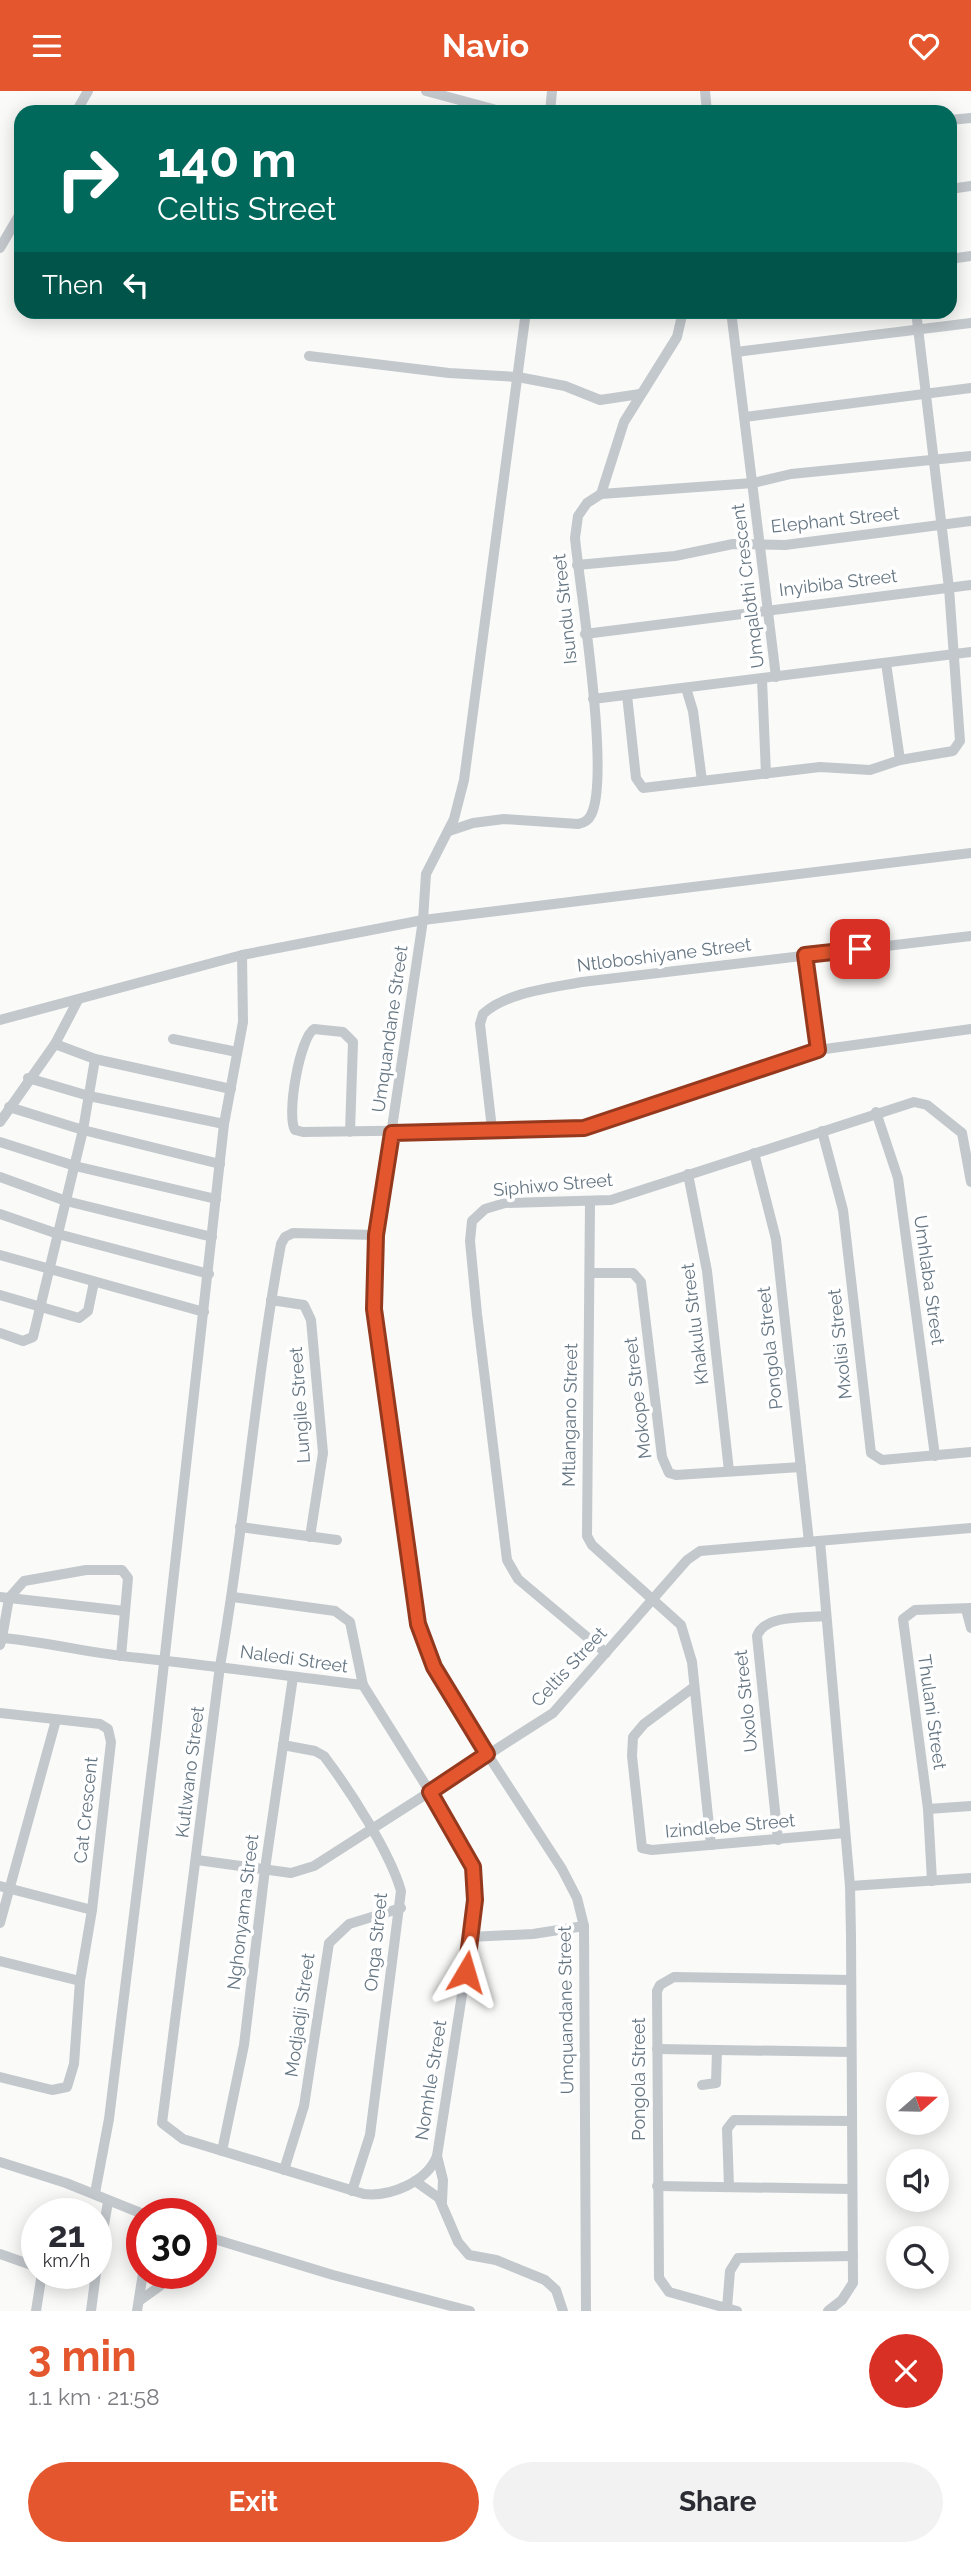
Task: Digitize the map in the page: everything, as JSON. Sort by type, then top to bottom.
[{"type":"street","points":[[426,91],[478,105]]},
{"type":"street","points":[[0,248],[14,224]]},
{"type":"street","name":"Umquandane Street","points":[[525,319],[490,566],[468,753],[458,807],[449,831],[426,874],[423,920],[376,1235],[374,1309],[418,1624],[434,1667],[566,1877],[584,1926],[586,2311]]},
{"type":"street","points":[[681,319],[674,344],[624,422],[601,494],[753,483],[791,474],[971,456]]},
{"type":"street","name":"Umqalothi Crescent","points":[[732,319],[776,677],[971,652]]},
{"type":"street","points":[[627,695],[639,786],[648,789],[820,767],[870,770],[958,747],[956,654],[917,319]]},
{"type":"street","points":[[736,352],[971,323]]},
{"type":"street","points":[[309,356],[449,373],[518,377],[565,386],[590,398],[609,400],[640,394]]},
{"type":"street","points":[[745,417],[971,388]]},
{"type":"street","points":[[609,400],[624,422]]},
{"type":"street","name":"Isundu Street","points":[[449,831],[488,820],[565,825],[588,820],[595,792],[593,699],[575,538],[578,516],[587,503],[601,494]]},
{"type":"street","name":"Elephant Street","points":[[577,565],[675,556],[733,544],[785,545],[971,521]]},
{"type":"street","name":"Inyibiba Street","points":[[585,634],[971,585]]},
{"type":"street","points":[[886,663],[900,760]]},
{"type":"street","points":[[593,699],[776,677]]},
{"type":"street","points":[[762,679],[766,774]]},
{"type":"street","points":[[686,688],[693,711],[702,781]]},
{"type":"street","points":[[0,1020],[242,955],[423,920],[971,853]]},
{"type":"street","name":"Ntloboshiyane Street","points":[[492,1129],[480,1024],[483,1014],[489,1008],[541,989],[582,982],[971,936]]},
{"type":"street","points":[[94,2193],[109,2119],[209,1274],[224,1124],[244,1005],[242,955]]},
{"type":"street","points":[[805,955],[818,1050]]},
{"type":"street","points":[[0,1122],[28,1077],[55,1044],[78,1000]]},
{"type":"street","points":[[350,1132],[353,1042],[343,1032],[314,1029],[304,1038],[292,1123],[296,1130],[303,1132],[392,1133],[590,1127],[818,1050],[971,1030]]},
{"type":"street","points":[[173,1039],[237,1052]]},
{"type":"street","points":[[55,1044],[95,1059],[231,1089]]},
{"type":"street","points":[[0,1333],[23,1341],[32,1340],[75,1166],[95,1059]]},
{"type":"street","points":[[28,1077],[89,1097],[224,1124]]},
{"type":"street","name":"Siphiwo Street","points":[[606,1653],[518,1579],[507,1560],[470,1241],[472,1221],[481,1211],[492,1206],[519,1202],[590,1202],[625,1196],[906,1103],[927,1105],[962,1132],[971,1182]]},
{"type":"street","points":[[9,1107],[83,1130],[220,1164]]},
{"type":"street","name":"Umhlaba Street","points":[[876,1112],[898,1178],[935,1456]]},
{"type":"street","name":"Mxolisi Street","points":[[822,1131],[844,1221],[869,1447],[875,1457],[882,1460],[971,1452]]},
{"type":"street","points":[[0,1142],[75,1166],[216,1199]]},
{"type":"street","name":"Pongola Street","points":[[754,1153],[776,1240],[801,1467],[826,1616],[850,1886],[853,2256],[851,2289],[828,2311]]},
{"type":"street","name":"Khakulu Street","points":[[688,1174],[707,1271],[729,1471]]},
{"type":"street","points":[[0,1177],[66,1201],[212,1237]]},
{"type":"street","name":"Mtlangano Street","points":[[590,1202],[587,1536],[592,1545],[653,1599],[686,1633],[711,1845]]},
{"type":"street","points":[[0,1214],[58,1234],[209,1274]]},
{"type":"street","name":"Kutlwano Street","points":[[376,1235],[293,1233],[285,1237],[271,1300],[233,1597],[220,1666],[162,2123],[174,2135],[352,2191],[375,2195],[415,2181],[426,2173]]},
{"type":"street","points":[[0,1255],[204,1313]]},
{"type":"street","name":"Mokope Street","points":[[590,1273],[632,1273],[641,1282],[666,1470],[676,1475],[801,1467]]},
{"type":"street","points":[[0,1295],[82,1317],[88,1311],[94,1282]]},
{"type":"street","name":"Lungile Street","points":[[271,1300],[304,1305],[311,1320],[323,1453],[310,1537]]},
{"type":"street","points":[[240,1527],[337,1540]]},
{"type":"street","name":"Celtis Street","points":[[197,1860],[265,1870],[302,1871],[553,1713],[687,1560],[700,1551],[971,1528]]},
{"type":"street","points":[[1,1641],[5,1598],[18,1585],[32,1579],[117,1569],[124,1571],[128,1578],[121,1656]]},
{"type":"street","points":[[233,1597],[341,1613],[350,1622],[363,1685]]},
{"type":"street","points":[[5,1598],[125,1611]]},
{"type":"street","points":[[969,1608],[971,1628]]},
{"type":"street","name":"Thulani Street","points":[[932,1881],[928,1809],[903,1619],[915,1610],[969,1608]]},
{"type":"street","name":"Uxolo Street","points":[[778,1840],[757,1636],[760,1627],[769,1622],[826,1616]]},
{"type":"street","name":"Naledi Street","points":[[1,1641],[363,1685],[430,1792]]},
{"type":"street","name":"Nghonyama Street","points":[[222,2151],[244,2045],[265,1870],[293,1677]]},
{"type":"street","name":"Izindlebe Street","points":[[694,1687],[644,1724],[633,1737],[639,1843],[647,1850],[845,1833]]},
{"type":"street","name":"Cat Crescent","points":[[0,1713],[100,1724],[110,1734],[92,1910]]},
{"type":"street","points":[[0,1923],[5,1888],[56,1720]]},
{"type":"street","name":"Onga Street","points":[[283,1745],[324,1756],[398,1880],[401,1908],[370,2135],[352,2191]]},
{"type":"street","name":"Nomhle Street","points":[[426,2173],[437,2157],[475,1900],[473,1867],[430,1792]]},
{"type":"street","points":[[928,1809],[971,1806]]},
{"type":"street","points":[[850,1886],[971,1878]]},
{"type":"street","points":[[0,2077],[52,2091],[68,2087],[74,2064],[80,1981],[92,1910],[5,1888]]},
{"type":"street","name":"Modjadji Street","points":[[284,2170],[304,2106],[329,1943],[334,1935],[349,1924],[401,1908]]},
{"type":"street","points":[[470,1937],[542,1933],[584,1926]]},
{"type":"street","points":[[0,1961],[80,1981]]},
{"type":"street","name":"Pongola Street","points":[[732,2309],[678,2295],[662,2285],[658,2265],[657,1991],[667,1980],[851,1980]]},
{"type":"street","points":[[657,2049],[850,2052]]},
{"type":"street","points":[[702,2085],[717,2080],[717,2050]]},
{"type":"street","points":[[729,2187],[726,2129],[734,2120],[851,2121]]},
{"type":"street","points":[[437,2157],[443,2180],[442,2203]]},
{"type":"street","points":[[0,2162],[103,2198]]},
{"type":"street","points":[[415,2181],[434,2192],[442,2203],[458,2242],[469,2255],[496,2260],[545,2280],[555,2290],[563,2311]]},
{"type":"street","points":[[657,2186],[852,2189]]},
{"type":"street","points":[[217,2240],[321,2272],[470,2311]]},
{"type":"street","points":[[0,2254],[21,2261]]},
{"type":"street","points":[[732,2309],[730,2271],[738,2258],[853,2256]]},
{"type":"street","points":[[36,2311],[39,2289]]},
{"type":"street","points":[[91,2311],[94,2289]]},
{"type":"street","points":[[138,2306],[157,2289]]},
{"type":"route","points":[[466,1972],[475,1900],[473,1867],[470,1856],[430,1792],[487,1754],[434,1667],[418,1624],[374,1309],[376,1235],[392,1133],[584,1128],[818,1050],[805,955],[860,949]]}]
